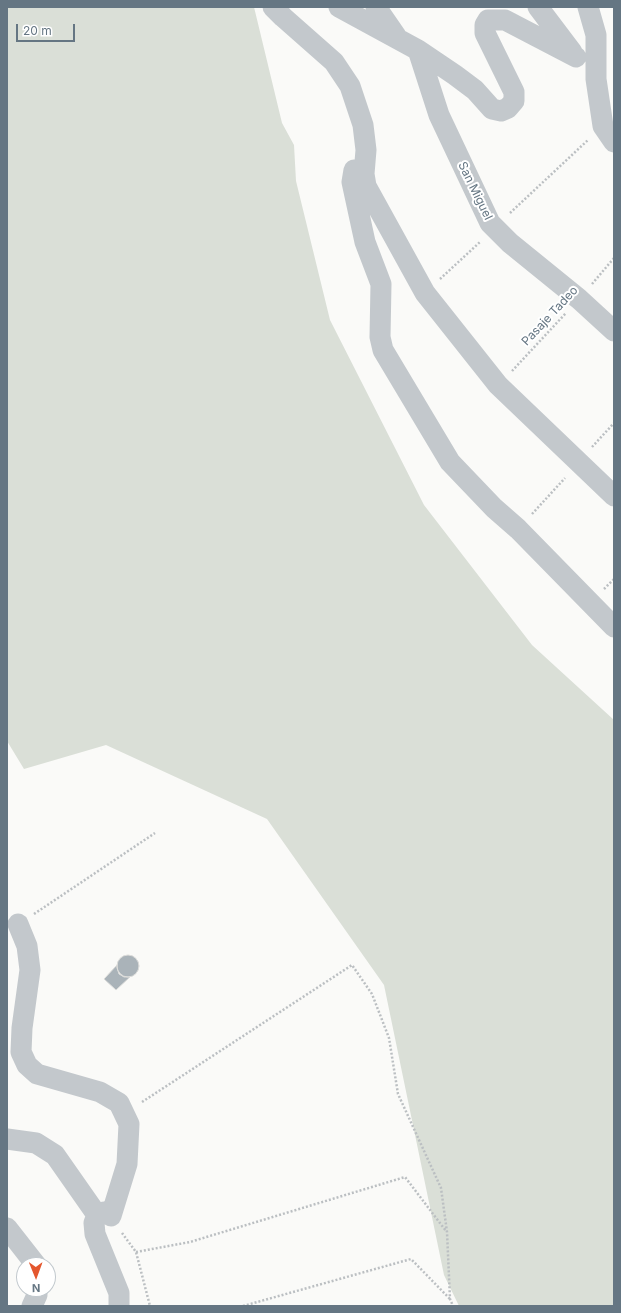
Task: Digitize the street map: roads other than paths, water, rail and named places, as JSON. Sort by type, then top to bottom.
[{"type":"street","points":[[273,7],[334,62],[350,86],[363,124],[366,150],[364,174],[366,186],[425,293],[498,385],[614,496]]},
{"type":"street","points":[[339,7],[418,50],[475,90],[492,110],[501,111],[508,108],[514,101],[514,92],[485,34],[485,25],[488,20],[505,20],[576,57]]},
{"type":"street","points":[[376,7],[399,40]]},
{"type":"street","points":[[538,7],[576,57],[596,79]]},
{"type":"street","points":[[588,7],[596,34],[596,79],[608,134]]},
{"type":"street","name":"San Miguel","points":[[418,50],[439,115],[490,223],[510,243],[614,331]]},
{"type":"street","points":[[366,150],[353,172],[352,182],[365,242],[381,284],[380,337],[383,350],[430,426],[450,462],[494,508],[518,529],[614,627]]},
{"type":"street","points":[[18,924],[27,946],[30,970],[21,1034],[21,1052],[27,1065],[37,1074],[100,1092],[119,1103],[129,1124],[127,1164],[104,1215],[94,1223],[95,1234],[119,1293],[119,1306]]},
{"type":"street","points":[[7,1138],[36,1143],[55,1155],[104,1215]]},
{"type":"street","points":[[7,1228],[30,1257]]}]
